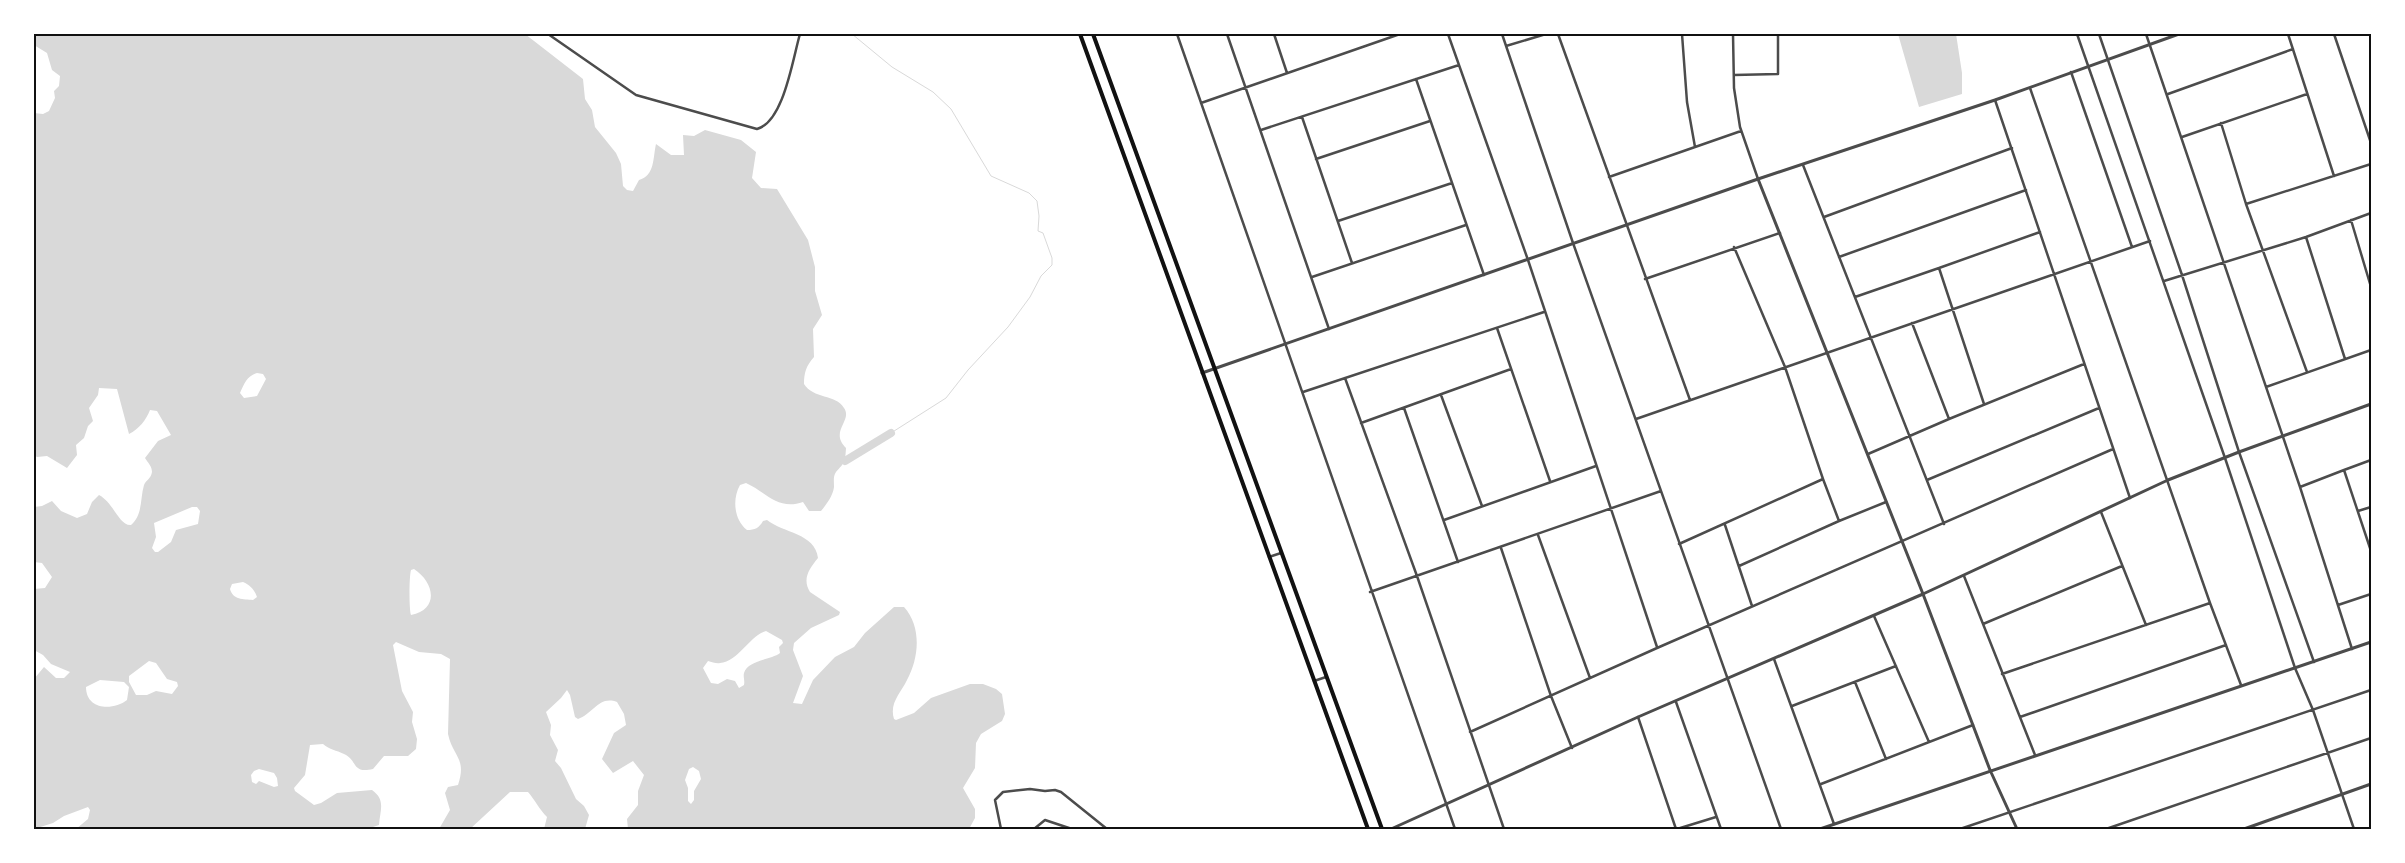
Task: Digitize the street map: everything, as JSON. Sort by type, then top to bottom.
[{"type":"main road","points":[[1080,34],[1368,829]]},
{"type":"main road","points":[[1093,34],[1382,829]]},
{"type":"street","points":[[548,34],[636,95],[757,129],[768,122],[782,102],[800,34]]},
{"type":"street","points":[[1177,34],[1286,344],[1370,592],[1455,829]]},
{"type":"street","points":[[1227,34],[1329,329]]},
{"type":"street","points":[[1274,34],[1287,73]]},
{"type":"street","points":[[1201,103],[1400,34]]},
{"type":"street","points":[[1448,34],[1528,260],[1657,648]]},
{"type":"street","points":[[1502,34],[1726,679],[1781,829]]},
{"type":"street","points":[[1506,46],[1546,34]]},
{"type":"street","points":[[1558,34],[1625,225],[1690,400]]},
{"type":"street","points":[[1682,34],[1687,102],[1695,147]]},
{"type":"street","points":[[1732,34],[1734,75],[1741,131],[1758,179],[1923,594],[1990,770],[2017,829]]},
{"type":"street","points":[[1734,75],[1778,74],[1778,34]]},
{"type":"street","points":[[2077,34],[2225,458],[2295,668],[2313,710],[2354,829]]},
{"type":"street","points":[[2099,34],[2182,275],[2239,452],[2314,662]]},
{"type":"street","points":[[2146,34],[2168,94],[2300,487],[2352,649]]},
{"type":"street","points":[[1202,373],[1758,179],[1995,100],[2107,58],[2179,34]]},
{"type":"street","points":[[2288,34],[2334,176]]},
{"type":"street","points":[[2334,34],[2371,143]]},
{"type":"street","points":[[2168,94],[2292,49]]},
{"type":"street","points":[[1261,130],[1459,65]]},
{"type":"street","points":[[2071,72],[2132,247]]},
{"type":"street","points":[[1416,79],[1484,275]]},
{"type":"street","points":[[2030,87],[2210,603],[2241,685]]},
{"type":"street","points":[[2182,136],[2307,94]]},
{"type":"street","points":[[1995,100],[2130,498]]},
{"type":"street","points":[[1302,117],[1352,264]]},
{"type":"street","points":[[1316,159],[1430,121]]},
{"type":"street","points":[[2220,123],[2246,204],[2307,372]]},
{"type":"street","points":[[1609,177],[1741,131]]},
{"type":"street","points":[[1824,217],[2012,148]]},
{"type":"street","points":[[1803,164],[1944,524]]},
{"type":"street","points":[[2246,204],[2371,164]]},
{"type":"street","points":[[1338,221],[1452,183]]},
{"type":"street","points":[[1839,257],[2026,190]]},
{"type":"street","points":[[2164,281],[2306,237],[2371,213]]},
{"type":"street","points":[[2351,220],[2371,287]]},
{"type":"street","points":[[1312,277],[1466,225]]},
{"type":"street","points":[[1645,279],[1780,232]]},
{"type":"street","points":[[1855,297],[2040,232]]},
{"type":"street","points":[[2306,237],[2345,359]]},
{"type":"street","points":[[1636,419],[2150,241]]},
{"type":"street","points":[[1734,247],[1785,366],[1823,480],[1839,521]]},
{"type":"street","points":[[1939,268],[1984,404]]},
{"type":"street","points":[[1302,392],[1544,312]]},
{"type":"street","points":[[1912,323],[1949,419]]},
{"type":"street","points":[[1497,328],[1550,481]]},
{"type":"street","points":[[2266,386],[2371,350]]},
{"type":"street","points":[[1868,454],[1984,404],[2084,364]]},
{"type":"street","points":[[1361,423],[1511,369]]},
{"type":"street","points":[[1345,378],[1417,576],[1504,829]]},
{"type":"street","points":[[1441,395],[1482,506]]},
{"type":"street","points":[[1391,829],[1638,717],[1964,576],[2168,480],[2371,404]]},
{"type":"street","points":[[1404,408],[1458,562]]},
{"type":"street","points":[[1927,480],[2099,408]]},
{"type":"street","points":[[1470,732],[1657,648],[2113,449]]},
{"type":"street","points":[[2300,487],[2371,460]]},
{"type":"street","points":[[1444,520],[1596,466]]},
{"type":"street","points":[[2344,470],[2371,552]]},
{"type":"street","points":[[1680,544],[1823,480]]},
{"type":"street","points":[[1370,592],[1611,510],[1661,491]]},
{"type":"street","points":[[1739,566],[1886,502]]},
{"type":"street","points":[[2358,511],[2371,507]]},
{"type":"street","points":[[2101,512],[2146,625]]},
{"type":"street","points":[[1725,525],[1752,607]]},
{"type":"street","points":[[1538,535],[1590,678]]},
{"type":"street","points":[[1501,548],[1551,696],[1572,748]]},
{"type":"street","points":[[1269,557],[1281,553]]},
{"type":"street","points":[[1983,624],[2122,566]]},
{"type":"street","points":[[1964,576],[2035,755]]},
{"type":"street","points":[[2338,604],[2371,594]]},
{"type":"street","points":[[2002,674],[2210,603]]},
{"type":"street","points":[[1874,616],[1929,742]]},
{"type":"street","points":[[1820,829],[2371,642]]},
{"type":"street","points":[[2020,717],[2226,645]]},
{"type":"street","points":[[1773,658],[1834,824]]},
{"type":"street","points":[[1792,706],[1896,666]]},
{"type":"street","points":[[1314,681],[1326,677]]},
{"type":"street","points":[[1855,682],[1886,759]]},
{"type":"street","points":[[1960,829],[2371,690]]},
{"type":"street","points":[[1676,702],[1721,829]]},
{"type":"street","points":[[1638,717],[1677,829],[1717,817]]},
{"type":"street","points":[[1820,784],[1973,725]]},
{"type":"street","points":[[2106,829],[2371,738]]},
{"type":"street","points":[[2244,829],[2371,784]]},
{"type":"street","points":[[1001,829],[995,800],[1003,792],[1030,789],[1061,792],[1107,829]]},
{"type":"street","points":[[1034,829],[1045,820],[1072,829]]},
{"type":"shaded area","points":[[34,34],[525,34],[583,79],[585,99],[592,110],[595,127],[616,153],[621,164],[623,186],[627,190],[633,191],[639,180],[648,175],[651,170],[656,144],[671,155],[684,155],[683,135],[694,136],[705,130],[741,140],[756,152],[752,178],[761,188],[777,189],[808,240],[815,267],[815,291],[822,315],[813,329],[814,357],[806,370],[804,384],[813,392],[836,400],[846,413],[840,431],[841,442],[846,448],[845,460],[835,474],[831,497],[821,511],[809,511],[803,502],[786,504],[779,502],[746,483],[740,485],[737,491],[735,503],[737,515],[739,521],[747,530],[756,528],[763,521],[767,520],[805,538],[811,543],[816,550],[818,558],[807,578],[810,592],[840,612],[839,615],[811,628],[794,643],[793,650],[803,676],[793,703],[802,704],[813,680],[835,657],[854,647],[865,633],[894,607],[904,607],[914,624],[917,643],[911,671],[894,703],[894,719],[896,720],[914,713],[931,698],[970,684],[983,684],[996,689],[1002,694],[1005,714],[1002,721],[981,734],[976,743],[975,768],[963,788],[975,809],[975,818],[969,829],[628,829],[627,819],[638,805],[638,791],[644,775],[633,761],[613,773],[602,759],[614,733],[626,725],[624,714],[617,702],[605,701],[578,719],[575,717],[567,690],[546,712],[551,725],[550,735],[558,750],[555,761],[561,768],[576,799],[584,806],[589,815],[585,829],[544,829],[547,817],[528,792],[510,792],[470,829],[439,829],[450,810],[445,793],[448,787],[458,785],[461,769],[448,734],[450,659],[441,654],[419,652],[396,642],[393,645],[402,691],[413,712],[412,722],[417,739],[416,749],[408,756],[384,756],[373,769],[361,770],[348,757],[323,744],[310,745],[305,775],[294,788],[295,791],[314,805],[337,793],[372,790],[381,802],[379,825],[367,829],[76,829],[88,819],[90,810],[88,807],[64,816],[53,823],[34,829],[34,679],[44,667],[56,678],[64,678],[70,672],[51,664],[43,655],[34,650],[34,589],[45,588],[52,577],[42,563],[34,562],[34,507],[42,506],[52,501],[61,511],[77,518],[87,514],[92,502],[99,495],[109,503],[123,522],[131,525],[138,516],[144,485],[152,472],[151,466],[145,458],[158,441],[171,435],[157,411],[150,410],[142,424],[129,434],[117,389],[99,388],[98,395],[89,408],[93,421],[88,426],[84,438],[76,445],[77,455],[67,468],[47,456],[37,457],[34,455],[34,113],[43,114],[49,111],[55,98],[54,91],[59,86],[60,76],[52,70],[47,53],[34,45]],"holes":[[[257,373],[263,374],[266,379],[257,396],[244,398],[240,393],[244,384],[251,376]],[[192,507],[197,507],[200,511],[198,524],[176,530],[171,542],[158,552],[155,552],[152,548],[156,537],[154,523]],[[414,569],[426,581],[431,595],[427,607],[411,615],[411,570]],[[243,582],[252,588],[257,597],[253,600],[239,598],[233,595],[230,589],[232,584]],[[766,631],[782,640],[783,643],[779,647],[780,653],[750,665],[744,673],[744,685],[739,688],[735,681],[727,679],[718,684],[711,683],[703,668],[708,661],[717,663],[727,661],[733,658],[754,638]],[[149,661],[156,663],[167,679],[177,682],[178,686],[172,694],[156,691],[147,695],[136,695],[129,682],[129,676]],[[100,680],[124,682],[129,687],[127,700],[115,706],[108,707],[95,704],[87,695],[86,687]],[[693,767],[699,771],[701,779],[694,791],[694,800],[691,804],[688,801],[688,788],[685,780],[689,769]],[[259,769],[274,773],[278,786],[274,787],[259,781],[256,784],[252,782],[251,775]]]},
{"type":"shaded area","points":[[1898,34],[1956,34],[1962,73],[1962,94],[1919,107]]},
{"type":"waterway","points":[[852,34],[892,67],[933,92],[951,109],[991,176],[1029,193],[1037,201],[1038,231],[1043,233],[1052,258],[1052,265],[1041,276],[1030,297],[1008,327],[968,370],[946,398],[891,433]]},
{"type":"waterway","points":[[845,461],[891,433]]}]
